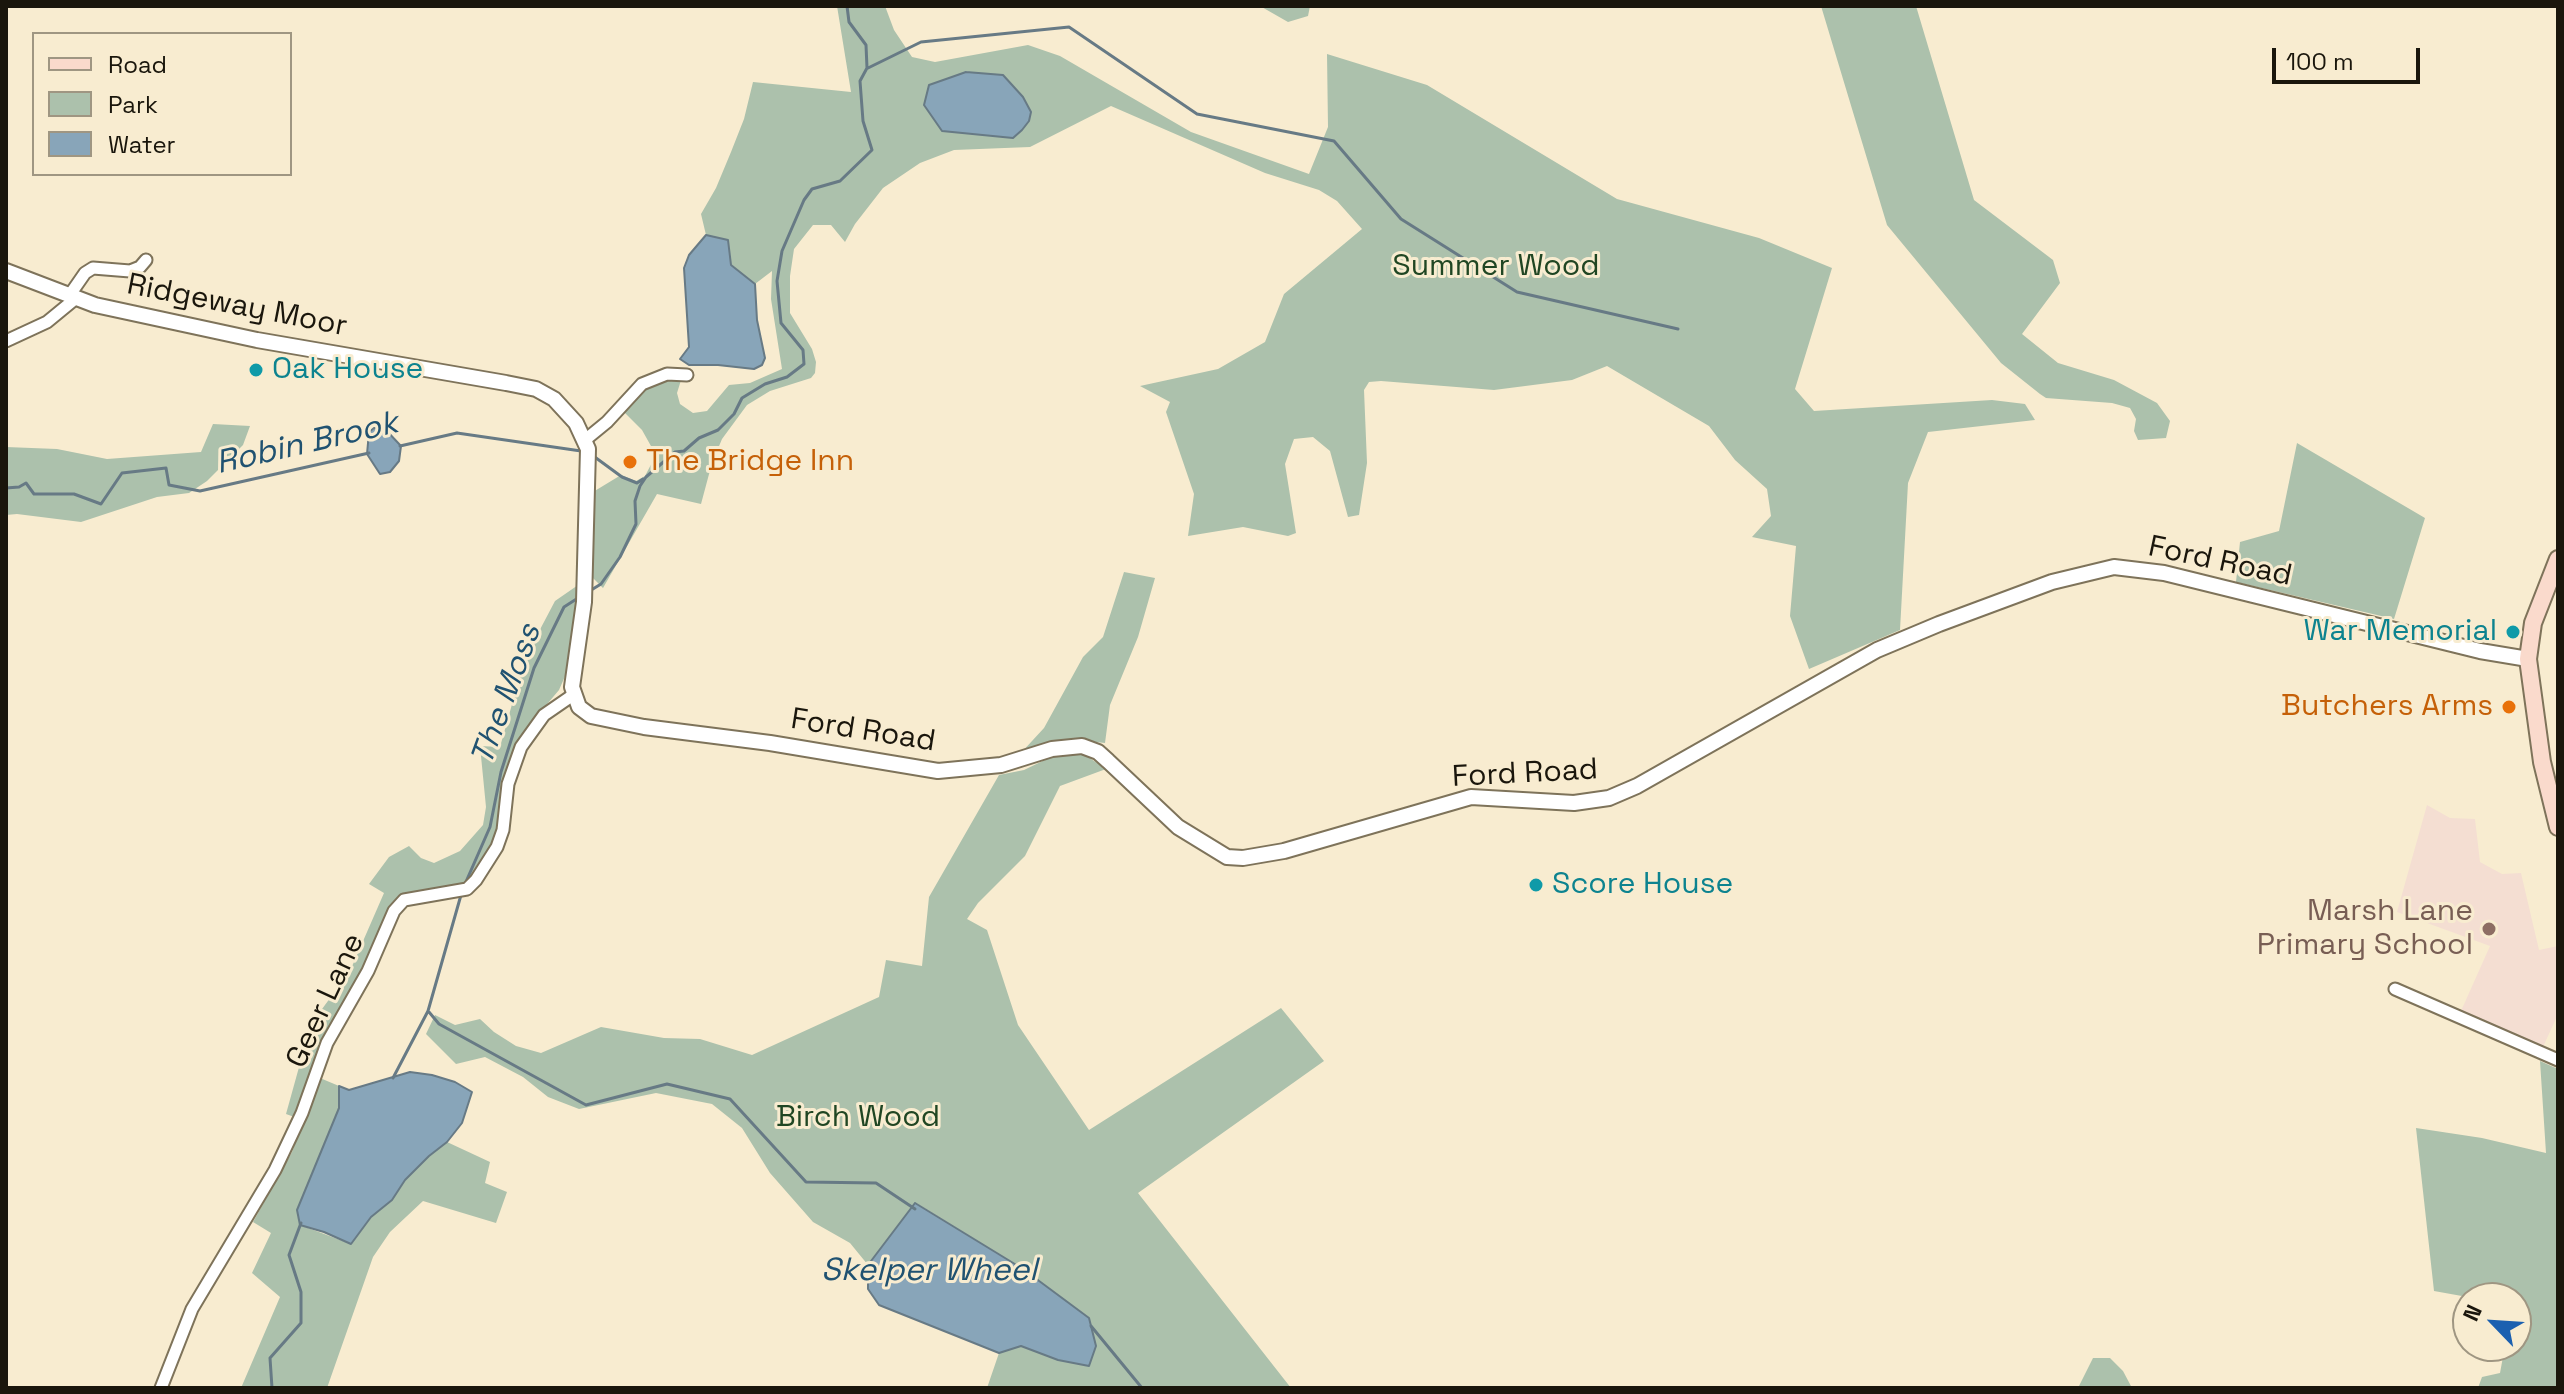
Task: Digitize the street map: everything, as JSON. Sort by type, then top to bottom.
[{"type":"main road","points":[[2558,559],[2533,623],[2528,659],[2542,762],[2558,827]]},
{"type":"street","points":[[6,341],[47,322],[72,298],[85,273],[93,268],[130,271],[146,260]]},
{"type":"street","name":"Ridgeway Moor","points":[[6,271],[72,298],[257,340],[445,370],[536,389],[562,406],[576,423],[587,450]]},
{"type":"street","points":[[573,695],[572,679],[586,581],[587,450],[607,422],[642,384],[656,376],[687,375]]},
{"type":"street","name":"Ford Road","points":[[573,695],[584,712],[605,720],[938,771],[1001,765],[1052,749],[1082,746],[1098,752],[1178,827],[1214,852],[1243,858],[1284,851],[1351,833],[1457,799],[1494,797],[1574,803],[1609,798],[1637,786],[1877,650],[2052,582],[2114,567],[2164,573],[2480,651],[2528,659]]},
{"type":"street","name":"Geer Lane","points":[[161,1388],[192,1309],[275,1170],[302,1113],[327,1043],[368,971],[394,911],[404,900],[467,889],[476,880],[497,847],[503,830],[508,784],[521,747],[544,715],[573,695]]},
{"type":"street","points":[[2395,989],[2558,1060]]},
{"type":"shaded area","name":"Marsh Lane Primary School","points":[[2427,805],[2450,818],[2475,819],[2480,862],[2502,874],[2521,873],[2539,950],[2558,946],[2558,1014],[2543,1047],[2461,1011],[2490,946],[2397,912]]},
{"type":"green space","name":"Summer Wood","points":[[837,6],[885,6],[894,30],[912,57],[935,62],[1028,45],[1060,56],[1191,132],[1309,174],[1328,127],[1327,54],[1427,85],[1617,199],[1759,238],[1832,268],[1795,389],[1814,411],[1992,400],[2025,404],[2035,420],[1928,432],[1908,483],[1900,630],[1809,669],[1790,616],[1796,546],[1752,537],[1771,516],[1767,489],[1735,460],[1709,426],[1607,366],[1572,380],[1494,390],[1369,382],[1364,390],[1367,463],[1359,515],[1348,517],[1330,451],[1313,437],[1294,439],[1285,464],[1296,533],[1288,536],[1243,527],[1188,536],[1194,494],[1166,412],[1170,402],[1140,386],[1218,369],[1265,342],[1284,294],[1362,229],[1337,201],[1319,190],[1265,173],[1111,106],[1030,147],[954,150],[920,163],[883,188],[845,242],[831,225],[813,225],[794,249],[790,313],[812,349],[815,373],[811,378],[770,391],[747,405],[722,439],[701,504],[657,494],[603,588],[591,576],[593,492],[621,475],[636,481],[645,476],[656,455],[642,430],[624,412],[635,397],[659,380],[682,377],[677,393],[680,404],[693,413],[707,411],[729,385],[750,383],[782,369],[771,299],[772,271],[755,284],[743,276],[731,265],[728,241],[706,235],[701,214],[716,188],[744,119],[753,82],[851,92]]},
{"type":"green space","points":[[1260,6],[1310,6],[1308,16],[1288,22]]},
{"type":"green space","points":[[1821,6],[1916,6],[1974,200],[2053,260],[2060,283],[2022,334],[2058,363],[2114,380],[2157,403],[2170,421],[2166,438],[2138,440],[2134,431],[2136,419],[2130,408],[2112,403],[2046,398],[2040,394],[2001,363],[1887,225]]},
{"type":"green space","points":[[213,424],[250,426],[243,445],[207,481],[189,493],[157,497],[81,522],[6,515],[6,447],[57,449],[107,459],[201,452]]},
{"type":"green space","points":[[2297,443],[2425,518],[2394,619],[2236,582],[2240,542],[2279,531]]},
{"type":"green space","points":[[1124,572],[1155,578],[1138,637],[1110,705],[1105,743],[1079,740],[1020,754],[1044,728],[1083,657],[1103,637]]},
{"type":"green space","points":[[581,583],[574,644],[566,674],[559,690],[537,716],[492,844],[468,881],[398,899],[297,1118],[286,1114],[311,1024],[350,971],[384,893],[369,884],[389,857],[409,846],[421,858],[434,863],[460,851],[483,825],[486,807],[480,746],[500,747],[525,658],[555,601]]},
{"type":"green space","name":"Birch Wood","points":[[1055,755],[1085,755],[1106,769],[1060,786],[1025,856],[978,903],[967,919],[987,930],[1018,1025],[1089,1130],[1281,1008],[1324,1061],[1138,1193],[1291,1388],[987,1388],[999,1353],[1021,1346],[1058,1360],[1089,1366],[1089,1318],[1023,1269],[916,1203],[868,1265],[850,1243],[813,1222],[770,1173],[742,1128],[712,1104],[656,1093],[579,1109],[548,1097],[523,1077],[485,1057],[456,1064],[426,1034],[435,1015],[455,1025],[480,1019],[516,1046],[541,1053],[601,1027],[664,1038],[700,1039],[752,1055],[879,997],[886,960],[922,966],[929,897],[999,775],[1024,770]]},
{"type":"green space","points":[[2540,1061],[2558,1069],[2558,1388],[2478,1388],[2482,1377],[2500,1373],[2502,1362],[2532,1362],[2532,1282],[2452,1282],[2452,1294],[2434,1291],[2416,1128],[2482,1138],[2546,1153]]},
{"type":"green space","points":[[320,1078],[339,1086],[339,1108],[297,1210],[300,1225],[351,1244],[371,1217],[392,1200],[405,1180],[447,1142],[490,1162],[485,1183],[507,1192],[496,1223],[423,1201],[390,1232],[373,1257],[327,1388],[241,1388],[280,1297],[252,1273],[271,1233],[253,1222],[292,1152]]},
{"type":"green space","points":[[2093,1358],[2110,1358],[2123,1371],[2132,1388],[2078,1388]]},
{"type":"water","points":[[966,72],[1003,75],[1023,97],[1031,112],[1029,121],[1013,138],[942,131],[924,105],[929,85]]},
{"type":"water","points":[[706,235],[728,240],[731,265],[755,284],[757,320],[765,358],[762,365],[754,369],[689,365],[680,359],[689,347],[684,268],[689,255]]},
{"type":"water","points":[[374,428],[385,429],[401,446],[399,461],[390,472],[380,474],[367,454],[369,432]]},
{"type":"water","points":[[410,1072],[455,1082],[472,1092],[462,1123],[447,1142],[405,1180],[392,1200],[371,1217],[351,1244],[300,1225],[297,1210],[339,1108],[339,1086],[349,1090]]},
{"type":"water","name":"Skelper Wheel","points":[[915,1203],[1023,1269],[1089,1318],[1096,1346],[1089,1366],[1058,1360],[1021,1346],[999,1353],[879,1305],[868,1289],[868,1265]]},
{"type":"waterway","name":"The Moss","points":[[588,592],[601,584],[620,557],[636,524],[635,501],[646,477],[675,452],[684,451],[699,438],[718,430],[734,414],[742,398],[765,384],[787,377],[804,364],[803,350],[781,323],[777,281],[782,251],[804,200],[812,189],[840,181],[872,150],[863,121],[860,81],[867,68],[866,45],[849,22],[847,6]]},
{"type":"waterway","points":[[868,68],[921,42],[1069,27],[1197,114],[1334,141],[1401,219],[1517,292],[1678,329]]},
{"type":"waterway","name":"Robin Brook","points":[[400,446],[457,433],[581,451]]},
{"type":"waterway","name":"Robin Brook","points":[[6,488],[26,483],[34,494],[74,494],[101,504],[122,473],[166,468],[169,485],[200,491],[369,453]]},
{"type":"waterway","name":"Robin Brook","points":[[592,455],[622,477],[637,483],[643,479]]},
{"type":"waterway","name":"The Moss","points":[[465,884],[490,827],[501,772],[534,668],[564,607],[578,598]]},
{"type":"waterway","name":"The Moss","points":[[393,1078],[428,1011],[461,895]]},
{"type":"waterway","points":[[429,1012],[439,1024],[586,1105],[667,1084],[730,1099],[806,1182],[876,1183],[915,1209]]},
{"type":"waterway","name":"The Moss","points":[[272,1388],[270,1358],[301,1323],[301,1292],[289,1255],[301,1223]]},
{"type":"waterway","points":[[1091,1326],[1142,1388]]},
{"type":"place","name":"Oak House","points":[[256,370]]},
{"type":"place","name":"The Bridge Inn","points":[[630,462]]},
{"type":"place","name":"War Memorial","points":[[2513,632]]},
{"type":"place","name":"Butchers Arms","points":[[2509,707]]},
{"type":"place","name":"Score House","points":[[1536,885]]},
{"type":"place","name":"Marsh Lane Primary School","points":[[2489,929]]}]
